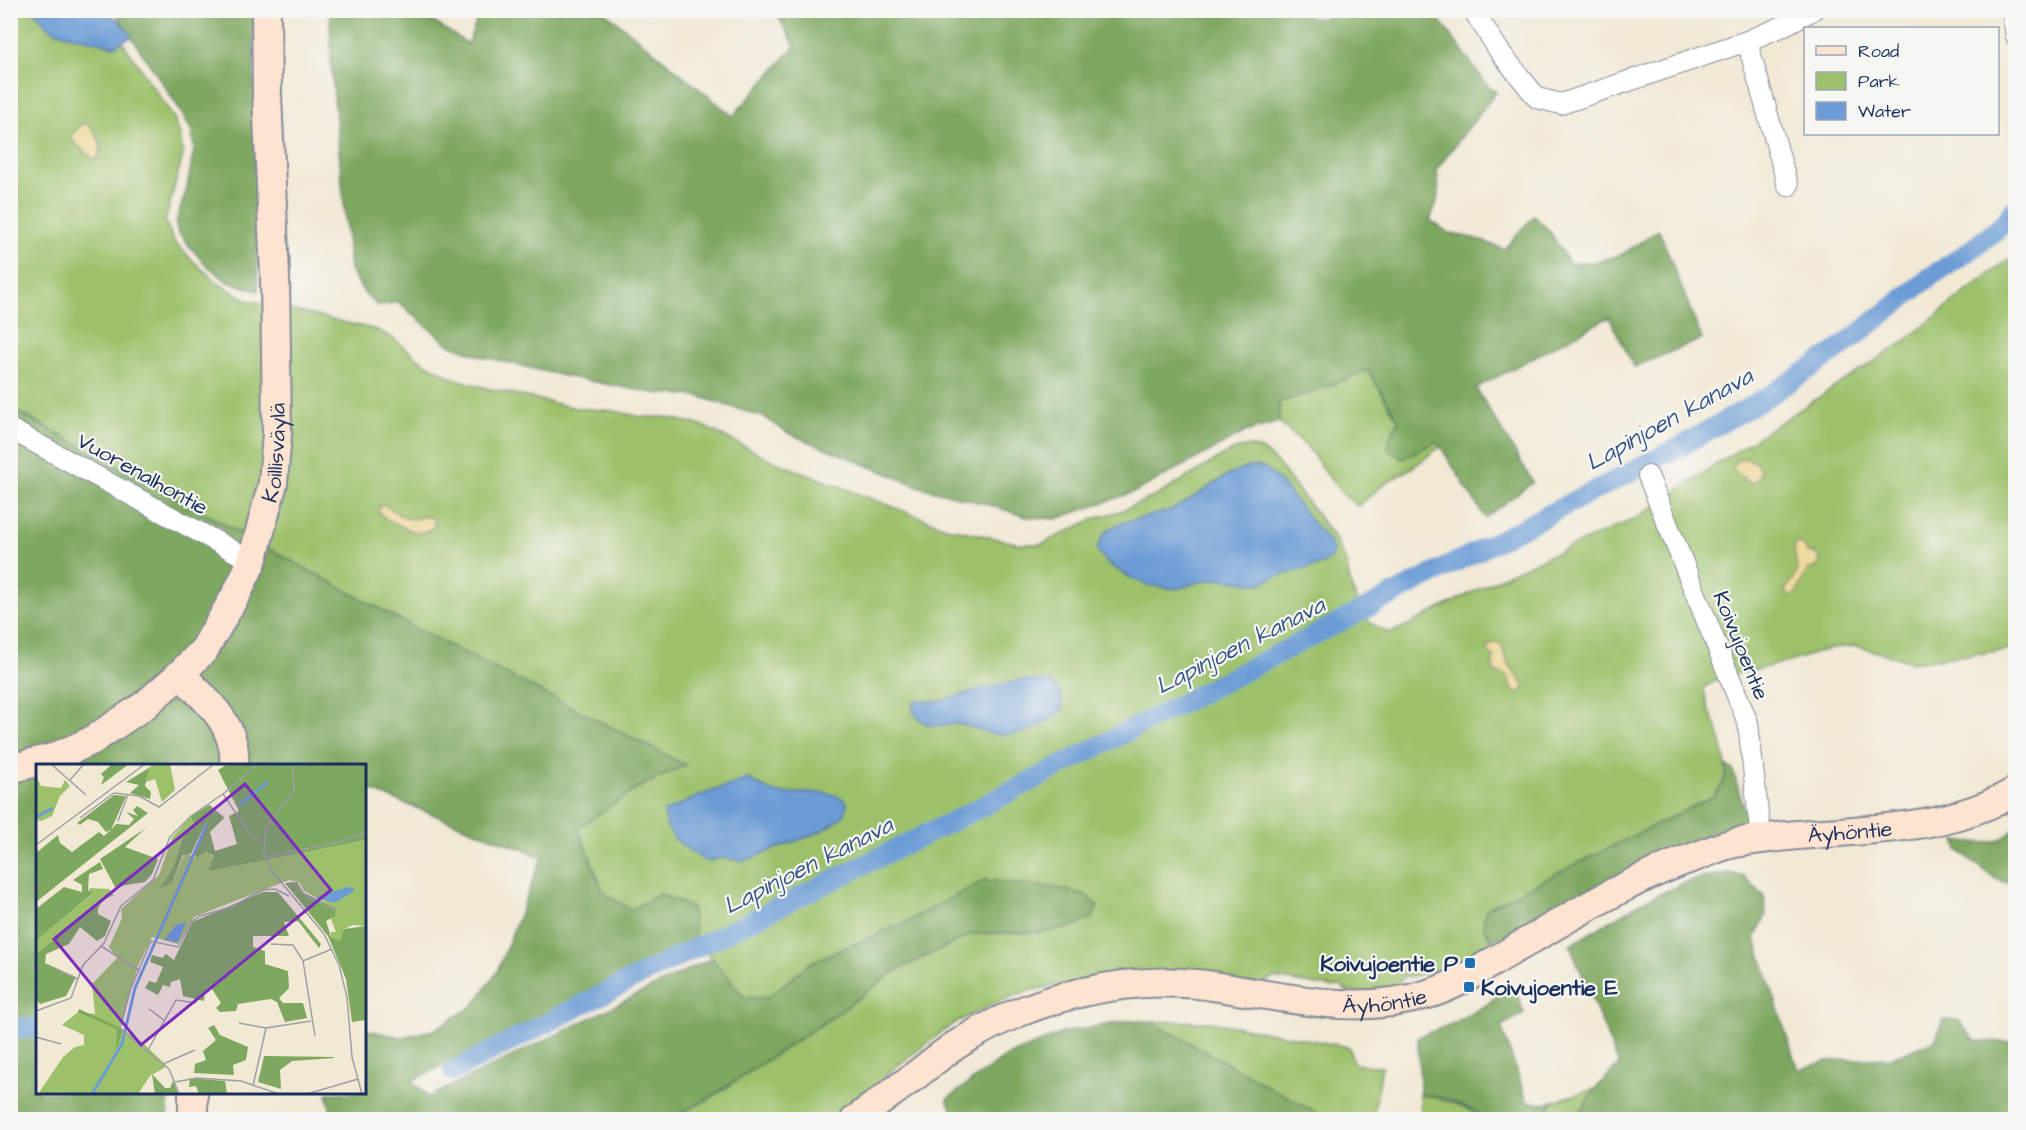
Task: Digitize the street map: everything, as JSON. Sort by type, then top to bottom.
[{"type":"main road","name":"Koillisväylä","points":[[10,769],[55,757],[91,741],[145,705],[204,650],[238,591],[252,561],[273,483],[277,433],[275,275],[267,95],[266,10]]},
{"type":"main road","points":[[180,674],[221,717],[231,734],[235,753],[234,764]]},
{"type":"main road","name":"Äyhöntie","points":[[855,1119],[970,1036],[1024,1010],[1051,1001],[1115,987],[1171,983],[1215,986],[1350,1006],[1402,1001],[1431,994],[1466,978],[1595,902],[1673,864],[1732,843],[1882,829],[1934,821],[1978,809],[2016,791]]},
{"type":"main road","points":[[193,1094],[193,1119]]},
{"type":"street","points":[[1473,10],[1500,52],[1537,98],[1561,104],[1747,41],[1813,10]]},
{"type":"street","points":[[2012,10],[2016,36]]},
{"type":"street","points":[[1747,41],[1788,186]]},
{"type":"street","name":"Vuorenalhontie","points":[[10,429],[252,561]]},
{"type":"street","name":"Koivujoentie","points":[[1648,476],[1748,723],[1761,839]]},
{"type":"green space","points":[[1300,10],[1309,16],[1318,18],[1337,11],[1433,11],[1488,86],[1496,92],[1437,169],[1439,196],[1430,220],[1449,233],[1473,238],[1504,249],[1534,216],[1550,232],[1570,264],[1595,262],[1621,255],[1659,230],[1702,339],[1634,367],[1609,317],[1476,388],[1533,482],[1485,518],[1437,441],[1402,459],[1388,449],[1390,436],[1399,421],[1368,370],[1311,393],[1279,402],[1279,422],[1245,432],[1137,491],[1056,519],[1026,517],[920,487],[788,433],[764,417],[697,396],[653,393],[564,376],[480,356],[448,344],[398,302],[378,306],[365,294],[350,270],[331,64],[330,11],[417,11],[468,44],[480,11],[604,11],[733,116],[795,46],[775,11]]},
{"type":"green space","points":[[11,11],[102,11],[174,118],[180,135],[183,155],[165,221],[174,241],[219,284],[247,300],[377,330],[394,339],[423,362],[452,378],[486,388],[576,408],[615,411],[641,417],[665,417],[705,427],[778,463],[946,527],[1020,544],[1042,544],[1093,519],[1120,511],[1158,495],[1224,455],[1250,446],[1264,451],[1280,466],[1336,540],[1346,563],[1352,590],[1370,623],[1389,633],[1512,572],[1635,519],[1901,344],[2015,255],[2015,646],[2007,650],[1912,662],[1856,646],[1832,648],[1789,662],[1722,677],[1703,688],[1718,730],[1727,770],[1721,789],[1712,797],[1485,932],[1493,940],[1471,955],[1444,969],[1404,976],[1396,987],[1370,994],[1347,992],[1341,986],[1330,987],[1273,978],[1264,984],[1062,985],[1027,991],[953,1024],[892,1070],[870,1092],[835,1119],[669,1119],[709,1099],[839,1013],[895,971],[972,934],[1041,932],[1072,927],[1098,906],[1083,894],[1055,888],[985,880],[904,923],[812,962],[767,998],[745,998],[695,940],[692,908],[660,894],[631,910],[604,893],[578,827],[641,786],[685,765],[415,628],[11,408]]},
{"type":"green space","points":[[114,11],[253,11],[258,291],[228,282],[204,263],[177,231],[176,222],[187,188],[194,149],[191,130]]},
{"type":"green space","points":[[1368,370],[1399,421],[1390,436],[1402,459],[1437,440],[1441,446],[1415,466],[1383,485],[1358,506],[1337,488],[1308,448],[1279,422],[1278,402],[1311,393]]},
{"type":"green space","points":[[10,408],[415,628],[686,765],[641,786],[578,828],[604,893],[631,910],[660,894],[692,908],[695,940],[412,1081],[429,1097],[712,958],[745,998],[767,998],[812,962],[904,923],[985,880],[1055,888],[1084,894],[1098,906],[1093,918],[1072,927],[1041,932],[972,934],[895,971],[839,1012],[708,1099],[669,1119],[332,1119],[327,1094],[366,1094],[366,1030],[401,1037],[434,1030],[473,1006],[497,972],[542,857],[368,789],[366,792],[366,764],[36,764],[36,1094],[169,1094],[167,1119],[11,1119]]},
{"type":"green space","points":[[1726,765],[1733,770],[1748,823],[1744,827],[1730,827],[1708,834],[1572,898],[1514,934],[1493,940],[1487,933],[1484,918],[1487,908],[1712,797],[1723,783]]},
{"type":"green space","points":[[2015,828],[2015,883],[2012,885],[1996,879],[1958,850],[1956,840],[1988,843],[2002,839]]},
{"type":"green space","points":[[1728,873],[1745,877],[1764,896],[1766,915],[1755,938],[1798,1070],[1826,1061],[1889,1058],[1935,1041],[1943,1020],[1958,1020],[1975,1041],[2015,1042],[2015,1119],[1575,1119],[1595,1089],[1619,1065],[1570,945],[1644,901],[1691,880]]},
{"type":"green space","points":[[1501,992],[1517,993],[1524,1014],[1501,1026],[1527,1101],[1545,1104],[1553,1101],[1545,1119],[1486,1119],[1447,1099],[1420,1094],[1418,1037],[1454,1023],[1486,1005]]},
{"type":"green space","points":[[1133,1020],[1150,1021],[1327,1119],[956,1119],[947,1099],[1005,1057],[1065,1032]]},
{"type":"green space","points":[[1150,1021],[1211,1022],[1349,1047],[1354,1064],[1382,1067],[1373,1119],[1327,1119]]},
{"type":"green space","points":[[1595,1089],[1575,1119],[1545,1120],[1553,1101]]},
{"type":"green space","points":[[1420,1094],[1470,1110],[1486,1119],[1421,1119]]},
{"type":"sand","points":[[83,123],[92,129],[101,145],[98,158],[93,159],[72,140],[73,134]]},
{"type":"sand","points":[[1741,459],[1753,461],[1761,471],[1754,482],[1748,482],[1733,469],[1734,463]]},
{"type":"sand","points":[[381,505],[406,518],[431,517],[434,520],[434,527],[420,532],[407,529],[386,519],[378,510]]},
{"type":"sand","points":[[1801,543],[1808,553],[1814,553],[1819,557],[1820,562],[1817,567],[1807,570],[1797,592],[1792,596],[1787,594],[1785,589],[1796,574],[1794,548],[1796,544]]},
{"type":"sand","points":[[1494,643],[1501,644],[1507,662],[1524,685],[1523,690],[1518,693],[1514,692],[1509,678],[1494,672],[1494,657],[1488,647]]},
{"type":"water","points":[[34,11],[107,11],[132,36],[114,46],[57,32],[47,26]]},
{"type":"water","points":[[1254,466],[1266,468],[1281,483],[1332,546],[1333,553],[1330,559],[1320,565],[1277,576],[1259,584],[1221,579],[1202,581],[1177,589],[1147,585],[1126,575],[1107,563],[1097,549],[1105,534],[1112,528],[1168,511],[1229,475]]},
{"type":"water","points":[[1021,680],[1050,682],[1061,694],[1062,711],[1028,731],[999,735],[958,724],[928,724],[918,718],[913,711],[914,702],[921,700],[938,702],[980,689]]},
{"type":"water","points":[[748,779],[774,792],[821,793],[839,797],[847,802],[845,814],[832,825],[815,834],[743,861],[720,858],[707,862],[673,837],[664,812],[704,794]]},
{"type":"waterway","name":"Lapinjoen kanava","points":[[453,1071],[973,811],[1681,446],[1767,397],[1838,350],[1930,277],[2000,227],[2016,208]]},
{"type":"waterway","name":"Lapinjoen kanava","points":[[10,1028],[36,1028]]},
{"type":"place","name":"Koivujoentie P","points":[[1470,963]]},
{"type":"place","name":"Koivujoentie E","points":[[1469,987]]}]
